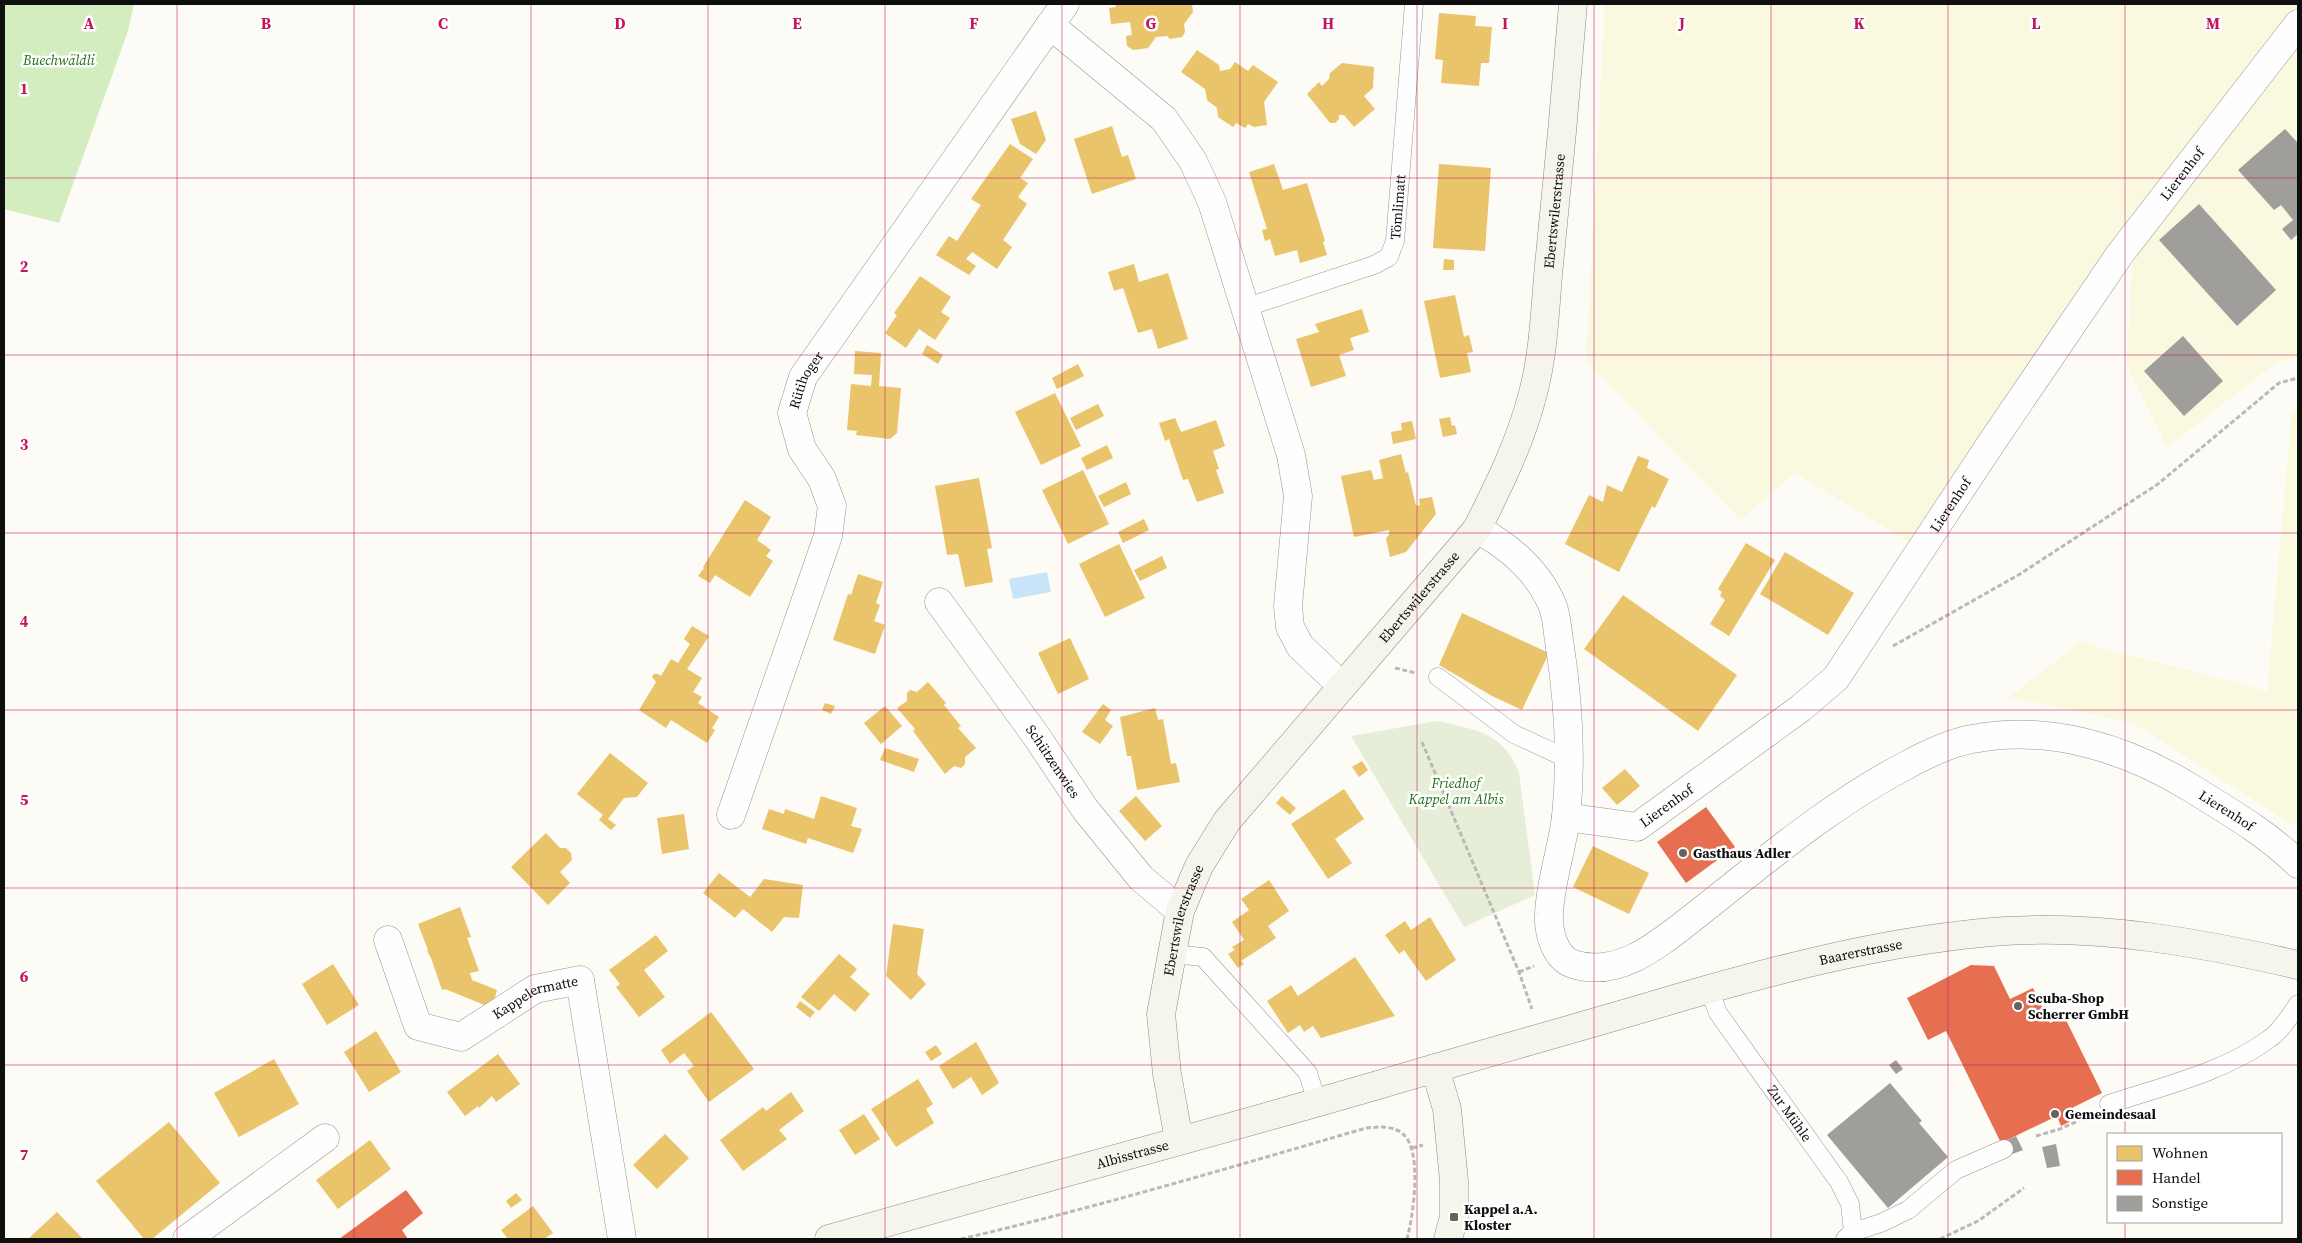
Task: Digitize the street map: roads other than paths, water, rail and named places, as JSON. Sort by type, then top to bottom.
[{"type":"street","name":"Ebertswilerstrasse","points":[[1179,1140],[1167,1074],[1161,1014],[1180,911],[1199,866],[1227,821],[1477,529],[1501,483],[1520,436],[1534,391],[1540,350],[1573,4]]},
{"type":"street","points":[[1058,14],[1164,119],[1194,162],[1212,202],[1291,455],[1298,496],[1288,606],[1290,627],[1300,646],[1342,686]]},
{"type":"street","name":"Rütihoger","points":[[731,815],[828,536],[832,506],[822,479],[802,449],[792,413],[803,377],[1058,14]]},
{"type":"street","name":"Lierenhof","points":[[1566,817],[1637,827],[1801,708],[1836,678],[1992,442],[2120,254],[2298,24]]},
{"type":"street","name":"Lierenhof","points":[[1477,529],[1514,551],[1535,575],[1553,608],[1562,663],[1568,758],[1566,817],[1549,915],[1552,938],[1559,954],[1569,963],[1588,968],[1606,967],[1646,952],[1818,820],[1881,778],[1915,760],[1970,739],[2021,734],[2074,740],[2118,751],[2172,776],[2224,808],[2285,851],[2298,864]]},
{"type":"street","name":"Schützenwies","points":[[939,602],[1037,737],[1086,809],[1141,878],[1180,911]]},
{"type":"street","name":"Baarerstrasse","points":[[1435,1068],[1823,958],[1917,940],[2007,931],[2070,931],[2152,937],[2234,950],[2298,965]]},
{"type":"street","name":"Kappelermatte","points":[[388,940],[418,1026],[461,1036],[535,989],[580,980],[622,1239]]},
{"type":"street","points":[[1435,1068],[1447,1109],[1454,1181],[1454,1217],[1448,1239]]},
{"type":"street","name":"Albisstrasse","points":[[829,1239],[1435,1068]]},
{"type":"street","points":[[187,1239],[325,1138]]},
{"type":"lane","name":"Tömlimatt","points":[[1244,308],[1374,266],[1389,257],[1395,241],[1414,4]]},
{"type":"lane","points":[[1438,677],[1514,734],[1568,758]]},
{"type":"lane","points":[[1171,954],[1203,957],[1308,1073],[1317,1102]]},
{"type":"lane","name":"Zur Mühle","points":[[1709,989],[1718,1013],[1839,1182],[1850,1204],[1849,1235]]},
{"type":"lane","points":[[2109,1104],[2207,1071],[2248,1052],[2270,1038],[2298,1004]]},
{"type":"lane","points":[[1849,1235],[1908,1210],[1956,1170],[2004,1149]]},
{"type":"water","points":[[1047,572],[1051,592],[1013,599],[1009,579]]},
{"type":"place","name":"Gasthaus Adler","points":[[1683,853]]},
{"type":"place","name":"Scuba-Shop Scherrer GmbH","points":[[2018,1006]]},
{"type":"place","name":"Gemeindesaal","points":[[2055,1114]]},
{"type":"place","name":"Kappel a.A. Kloster","points":[[1454,1217]]},
{"type":"park label","name":"Buechwäldli","points":[[59,60]]},
{"type":"park label","name":"Friedhof Kappel am Albis","points":[[1456,792]]}]
